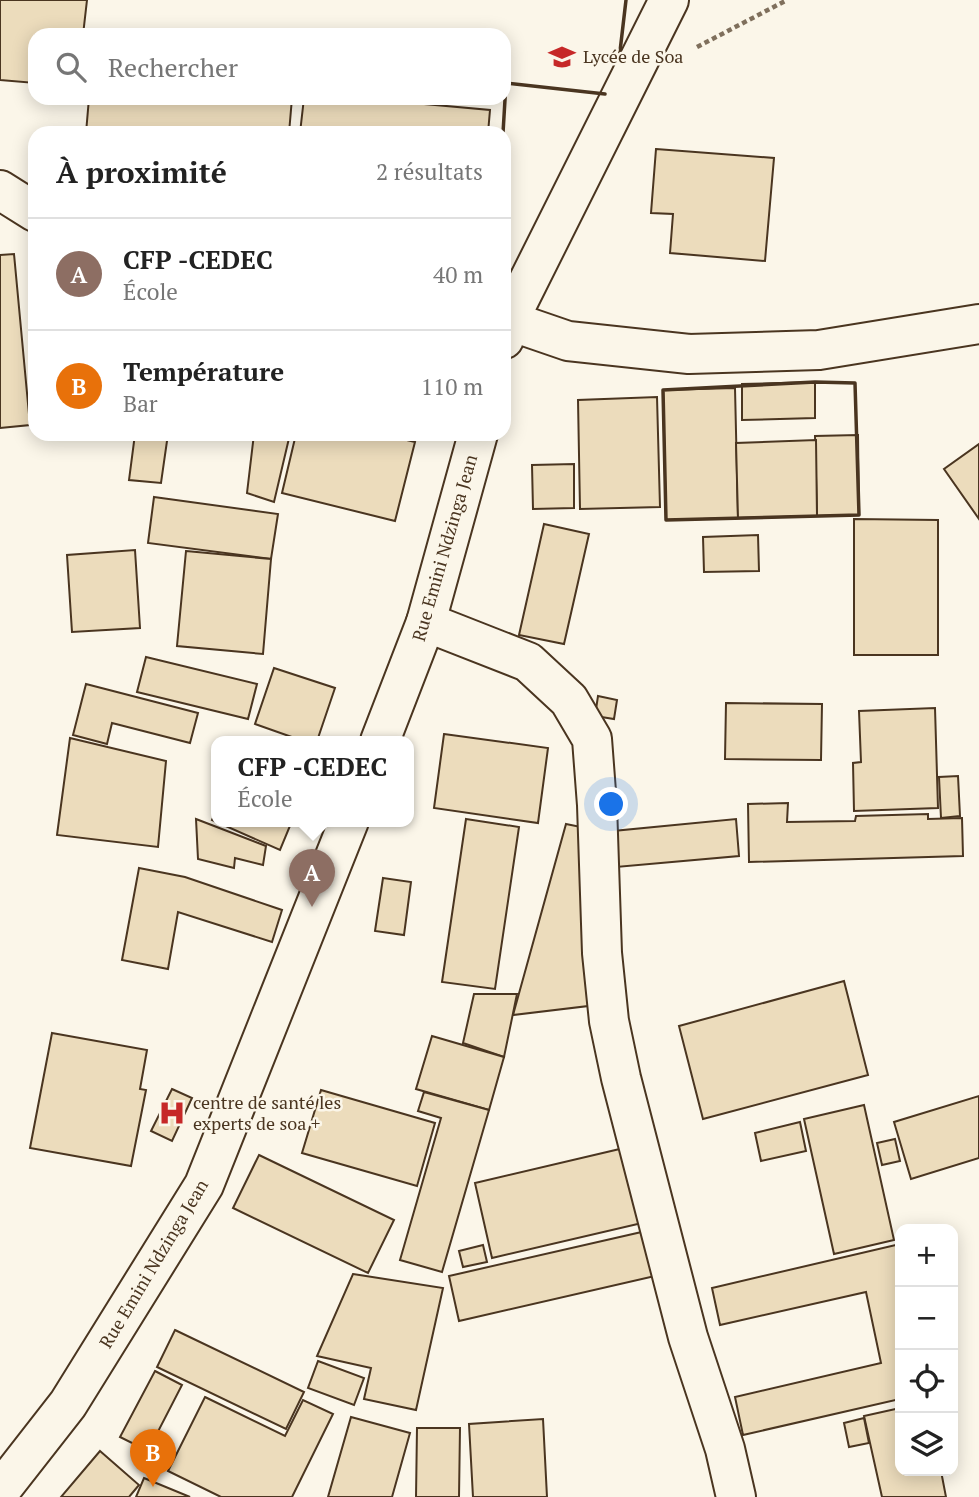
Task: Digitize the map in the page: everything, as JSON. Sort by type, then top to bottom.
[{"type":"street","points":[[511,316],[669,0]]},
{"type":"street","points":[[0,190],[28,208]]},
{"type":"street","points":[[511,327],[568,341],[689,354],[819,350],[979,324]]},
{"type":"street","name":"Rue Emini Ndzinga Jean","points":[[382,736],[426,622],[476,441]]},
{"type":"street","points":[[426,622],[528,662],[569,701],[592,739],[602,953],[609,1021],[621,1078],[688,1337],[725,1449],[736,1497]]},
{"type":"street","name":"Rue Emini Ndzinga Jean","points":[[0,1491],[68,1404],[204,1185],[347,827]]},
{"type":"path","points":[[689,51],[787,0]]},
{"type":"building","points":[[0,0],[87,0],[84,28],[28,28],[28,82],[0,80]]},
{"type":"building","points":[[88,105],[291,105],[290,126],[87,126]]},
{"type":"building","points":[[303,105],[435,105],[490,110],[489,126],[301,126]]},
{"type":"building","points":[[656,149],[774,158],[765,261],[670,253],[673,214],[651,213]]},
{"type":"building","points":[[14,254],[28,425],[0,428],[0,255]]},
{"type":"building","points":[[815,382],[815,418],[742,420],[742,384]]},
{"type":"building","points":[[735,388],[738,518],[666,520],[663,390]]},
{"type":"building","points":[[657,397],[660,507],[580,509],[578,400]]},
{"type":"building","points":[[858,435],[859,515],[817,516],[815,436]]},
{"type":"building","points":[[816,440],[817,516],[738,518],[736,443]]},
{"type":"building","points":[[134,441],[167,441],[161,483],[129,480]]},
{"type":"building","points":[[253,441],[288,441],[274,502],[247,493]]},
{"type":"building","points":[[294,441],[415,442],[395,521],[282,493]]},
{"type":"building","points":[[979,444],[979,519],[944,469]]},
{"type":"building","points":[[574,464],[574,508],[533,509],[532,465]]},
{"type":"building","points":[[154,497],[278,514],[271,559],[148,543]]},
{"type":"building","points":[[854,519],[938,520],[938,655],[854,655]]},
{"type":"building","points":[[544,524],[589,534],[564,644],[519,635]]},
{"type":"building","points":[[758,535],[759,571],[704,572],[703,537]]},
{"type":"building","points":[[135,550],[140,628],[72,632],[67,555]]},
{"type":"building","points":[[186,551],[271,559],[263,654],[177,646]]},
{"type":"building","points":[[146,657],[257,684],[248,719],[137,692]]},
{"type":"building","points":[[274,668],[335,688],[319,736],[289,736],[255,724]]},
{"type":"building","points":[[86,684],[198,713],[190,743],[112,723],[107,744],[73,735]]},
{"type":"building","points":[[598,696],[617,700],[614,719],[595,716]]},
{"type":"building","points":[[726,703],[822,704],[821,760],[725,759]]},
{"type":"building","points":[[935,708],[938,808],[854,811],[853,763],[861,762],[859,711]]},
{"type":"building","points":[[444,734],[548,748],[538,823],[434,808]]},
{"type":"building","points":[[70,738],[166,761],[158,847],[57,835]]},
{"type":"building","points":[[958,776],[960,816],[941,818],[939,777]]},
{"type":"building","points":[[788,803],[787,822],[855,821],[856,816],[928,814],[928,819],[962,818],[963,856],[749,862],[748,804]]},
{"type":"building","points":[[196,819],[266,846],[263,865],[235,858],[234,868],[198,859]]},
{"type":"building","points":[[466,819],[519,827],[495,989],[442,982]]},
{"type":"building","points":[[736,819],[739,856],[605,868],[603,832]]},
{"type":"building","points":[[566,824],[586,828],[588,1006],[513,1015]]},
{"type":"building","points":[[228,827],[290,827],[280,850]]},
{"type":"building","points":[[139,868],[185,877],[282,910],[272,942],[178,912],[168,969],[122,960]]},
{"type":"building","points":[[383,878],[411,882],[404,935],[375,931]]},
{"type":"building","points":[[844,981],[868,1075],[703,1119],[679,1026]]},
{"type":"building","points":[[474,994],[517,994],[504,1057],[463,1043]]},
{"type":"building","points":[[52,1033],[147,1050],[140,1089],[146,1090],[131,1166],[30,1148]]},
{"type":"building","points":[[432,1036],[504,1057],[489,1110],[416,1089]]},
{"type":"building","points":[[172,1089],[192,1098],[172,1141],[151,1131]]},
{"type":"building","points":[[321,1090],[435,1123],[417,1186],[302,1153]]},
{"type":"building","points":[[424,1092],[489,1110],[442,1272],[400,1260],[441,1118],[418,1111]]},
{"type":"building","points":[[979,1096],[979,1158],[911,1179],[894,1122]]},
{"type":"building","points":[[864,1105],[894,1240],[834,1254],[804,1119]]},
{"type":"building","points":[[800,1122],[806,1151],[761,1161],[755,1133]]},
{"type":"building","points":[[895,1139],[900,1161],[882,1165],[877,1143]]},
{"type":"building","points":[[624,1148],[642,1223],[492,1258],[475,1183]]},
{"type":"building","points":[[259,1155],[394,1220],[368,1273],[233,1208]]},
{"type":"building","points":[[646,1231],[655,1276],[459,1321],[449,1276]]},
{"type":"building","points":[[483,1245],[487,1262],[463,1267],[459,1251]]},
{"type":"building","points":[[895,1245],[895,1400],[743,1435],[735,1397],[881,1363],[866,1292],[720,1325],[712,1288]]},
{"type":"building","points":[[353,1274],[443,1288],[416,1410],[364,1399],[371,1368],[317,1356]]},
{"type":"building","points":[[175,1330],[304,1392],[286,1429],[157,1367]]},
{"type":"building","points":[[318,1361],[364,1378],[354,1405],[308,1388]]},
{"type":"building","points":[[155,1371],[182,1385],[148,1451],[120,1437]]},
{"type":"building","points":[[205,1397],[285,1436],[303,1400],[333,1414],[292,1497],[221,1497],[168,1471]]},
{"type":"building","points":[[895,1409],[895,1476],[942,1476],[946,1497],[882,1497],[864,1416]]},
{"type":"building","points":[[351,1417],[410,1433],[392,1497],[328,1497]]},
{"type":"building","points":[[864,1418],[869,1443],[849,1447],[844,1423]]},
{"type":"building","points":[[543,1419],[547,1497],[473,1497],[469,1424]]},
{"type":"building","points":[[417,1428],[460,1428],[459,1497],[416,1497]]},
{"type":"building","points":[[100,1451],[139,1485],[129,1497],[61,1497]]},
{"type":"building","points":[[144,1478],[190,1497],[136,1497]]},
{"type":"wall","points":[[619,60],[626,0]]},
{"type":"wall","points":[[511,84],[605,94]]},
{"type":"wall","points":[[503,126],[505,105]]},
{"type":"wall","points":[[815,382],[855,383],[859,515],[666,520],[663,390],[815,382]]},
{"type":"place","name":"Lycée de Soa","points":[[562,57]]},
{"type":"place","name":"CFP -CEDEC","points":[[312,907]]},
{"type":"place","name":"centre de santé les experts de soa +","points":[[172,1113]]},
{"type":"place","name":"Température","points":[[153,1487]]}]
